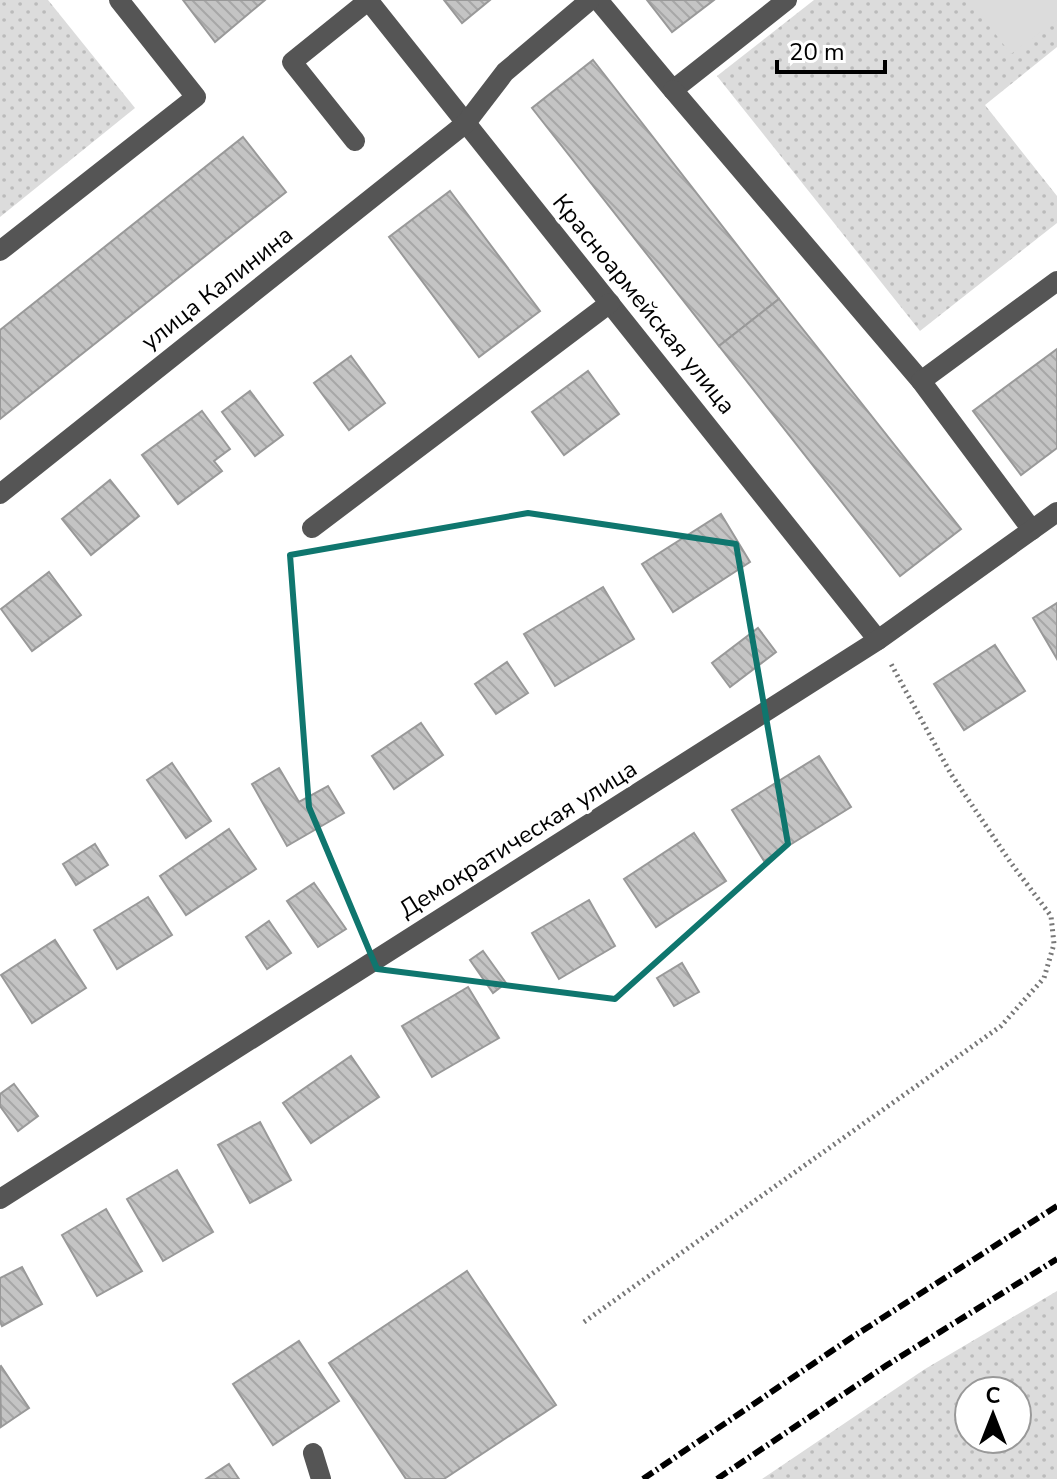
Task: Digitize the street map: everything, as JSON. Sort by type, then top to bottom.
[{"type":"street","points":[[0,251],[196,97],[119,0]]},
{"type":"street","points":[[355,141],[292,62],[368,0]]},
{"type":"street","name":"Красноармейская улица","points":[[368,0],[878,640]]},
{"type":"street","name":"улица Калинина","points":[[0,494],[466,123],[505,72],[590,0]]},
{"type":"street","points":[[598,0],[921,381],[1032,530]]},
{"type":"street","points":[[673,90],[787,0]]},
{"type":"street","points":[[921,381],[1057,281]]},
{"type":"street","points":[[312,528],[610,303]]},
{"type":"street","name":"Демократическая улица","points":[[0,1199],[878,640],[1057,512]]},
{"type":"street","points":[[313,1453],[321,1479]]},
{"type":"path","points":[[584,1322],[1001,1026],[1044,978],[1056,942],[1051,916],[951,774],[878,640]]},
{"type":"highlighted area","points":[[528,513],[736,544],[788,844],[615,999],[377,969],[309,807],[290,555]]},
{"type":"shaded area","points":[[0,0],[48,0],[135,108],[0,217]]},
{"type":"shaded area","points":[[814,0],[1057,0],[1057,47],[985,105],[1057,196],[1057,223],[920,331],[717,76]]},
{"type":"shaded area","points":[[969,0],[1057,0],[1057,20],[1011,54]]},
{"type":"shaded area","points":[[1057,1291],[1057,1479],[762,1479],[925,1369]]},
{"type":"building","points":[[183,0],[265,0],[215,42]]},
{"type":"building","points":[[444,0],[490,0],[462,23]]},
{"type":"building","points":[[647,0],[714,0],[672,32]]},
{"type":"building","points":[[593,60],[779,299],[719,346],[532,108]]},
{"type":"building","points":[[243,137],[286,192],[0,419],[0,330]]},
{"type":"building","points":[[450,191],[540,311],[479,357],[389,237]]},
{"type":"building","points":[[779,299],[961,529],[900,576],[719,346]]},
{"type":"building","points":[[1057,349],[1057,448],[1021,475],[973,411]]},
{"type":"building","points":[[351,356],[385,403],[349,430],[314,383]]},
{"type":"building","points":[[588,371],[619,414],[564,455],[532,412]]},
{"type":"building","points":[[250,391],[283,435],[255,456],[222,412]]},
{"type":"building","points":[[202,411],[230,449],[214,461],[222,471],[178,504],[142,455]]},
{"type":"building","points":[[110,480],[139,516],[91,555],[62,519]]},
{"type":"building","points":[[721,514],[750,562],[673,612],[642,564]]},
{"type":"building","points":[[49,572],[81,615],[32,651],[1,609]]},
{"type":"building","points":[[603,587],[634,639],[555,686],[524,634]]},
{"type":"building","points":[[1057,603],[1057,659],[1033,618]]},
{"type":"building","points":[[758,628],[776,652],[730,687],[712,663]]},
{"type":"building","points":[[995,645],[1025,691],[964,730],[934,684]]},
{"type":"building","points":[[507,662],[528,693],[496,714],[475,684]]},
{"type":"building","points":[[421,723],[443,755],[394,789],[372,756]]},
{"type":"building","points":[[819,756],[851,807],[764,861],[732,810]]},
{"type":"building","points":[[172,763],[211,821],[186,838],[147,780]]},
{"type":"building","points":[[279,768],[299,802],[328,786],[344,813],[287,846],[252,784]]},
{"type":"building","points":[[229,829],[256,869],[186,915],[160,876]]},
{"type":"building","points":[[694,833],[726,881],[656,927],[624,879]]},
{"type":"building","points":[[95,844],[108,865],[76,885],[63,864]]},
{"type":"building","points":[[314,883],[346,929],[318,947],[287,901]]},
{"type":"building","points":[[148,897],[172,935],[117,969],[94,930]]},
{"type":"building","points":[[589,900],[615,946],[559,979],[532,933]]},
{"type":"building","points":[[269,921],[291,953],[267,969],[246,937]]},
{"type":"building","points":[[55,940],[86,988],[32,1023],[1,975]]},
{"type":"building","points":[[483,951],[506,983],[493,993],[470,960]]},
{"type":"building","points":[[682,963],[699,992],[674,1006],[657,978]]},
{"type":"building","points":[[468,987],[499,1038],[432,1077],[402,1026]]},
{"type":"building","points":[[351,1056],[379,1097],[311,1143],[283,1103]]},
{"type":"building","points":[[14,1084],[38,1116],[18,1131],[0,1106],[0,1094]]},
{"type":"building","points":[[260,1122],[291,1180],[250,1203],[218,1145]]},
{"type":"building","points":[[177,1170],[213,1232],[163,1261],[127,1199]]},
{"type":"building","points":[[106,1209],[142,1271],[97,1296],[62,1235]]},
{"type":"building","points":[[22,1267],[42,1304],[2,1326],[0,1278]]},
{"type":"building","points":[[467,1271],[556,1405],[444,1479],[406,1479],[329,1363]]},
{"type":"building","points":[[299,1341],[339,1401],[273,1445],[233,1384]]},
{"type":"building","points":[[0,1367],[29,1408],[1,1427]]},
{"type":"building","points":[[229,1464],[239,1479],[206,1479]]},
{"type":"railway","points":[[643,1479],[851,1338],[1057,1206]]},
{"type":"railway","points":[[717,1479],[887,1365],[1057,1259]]}]
